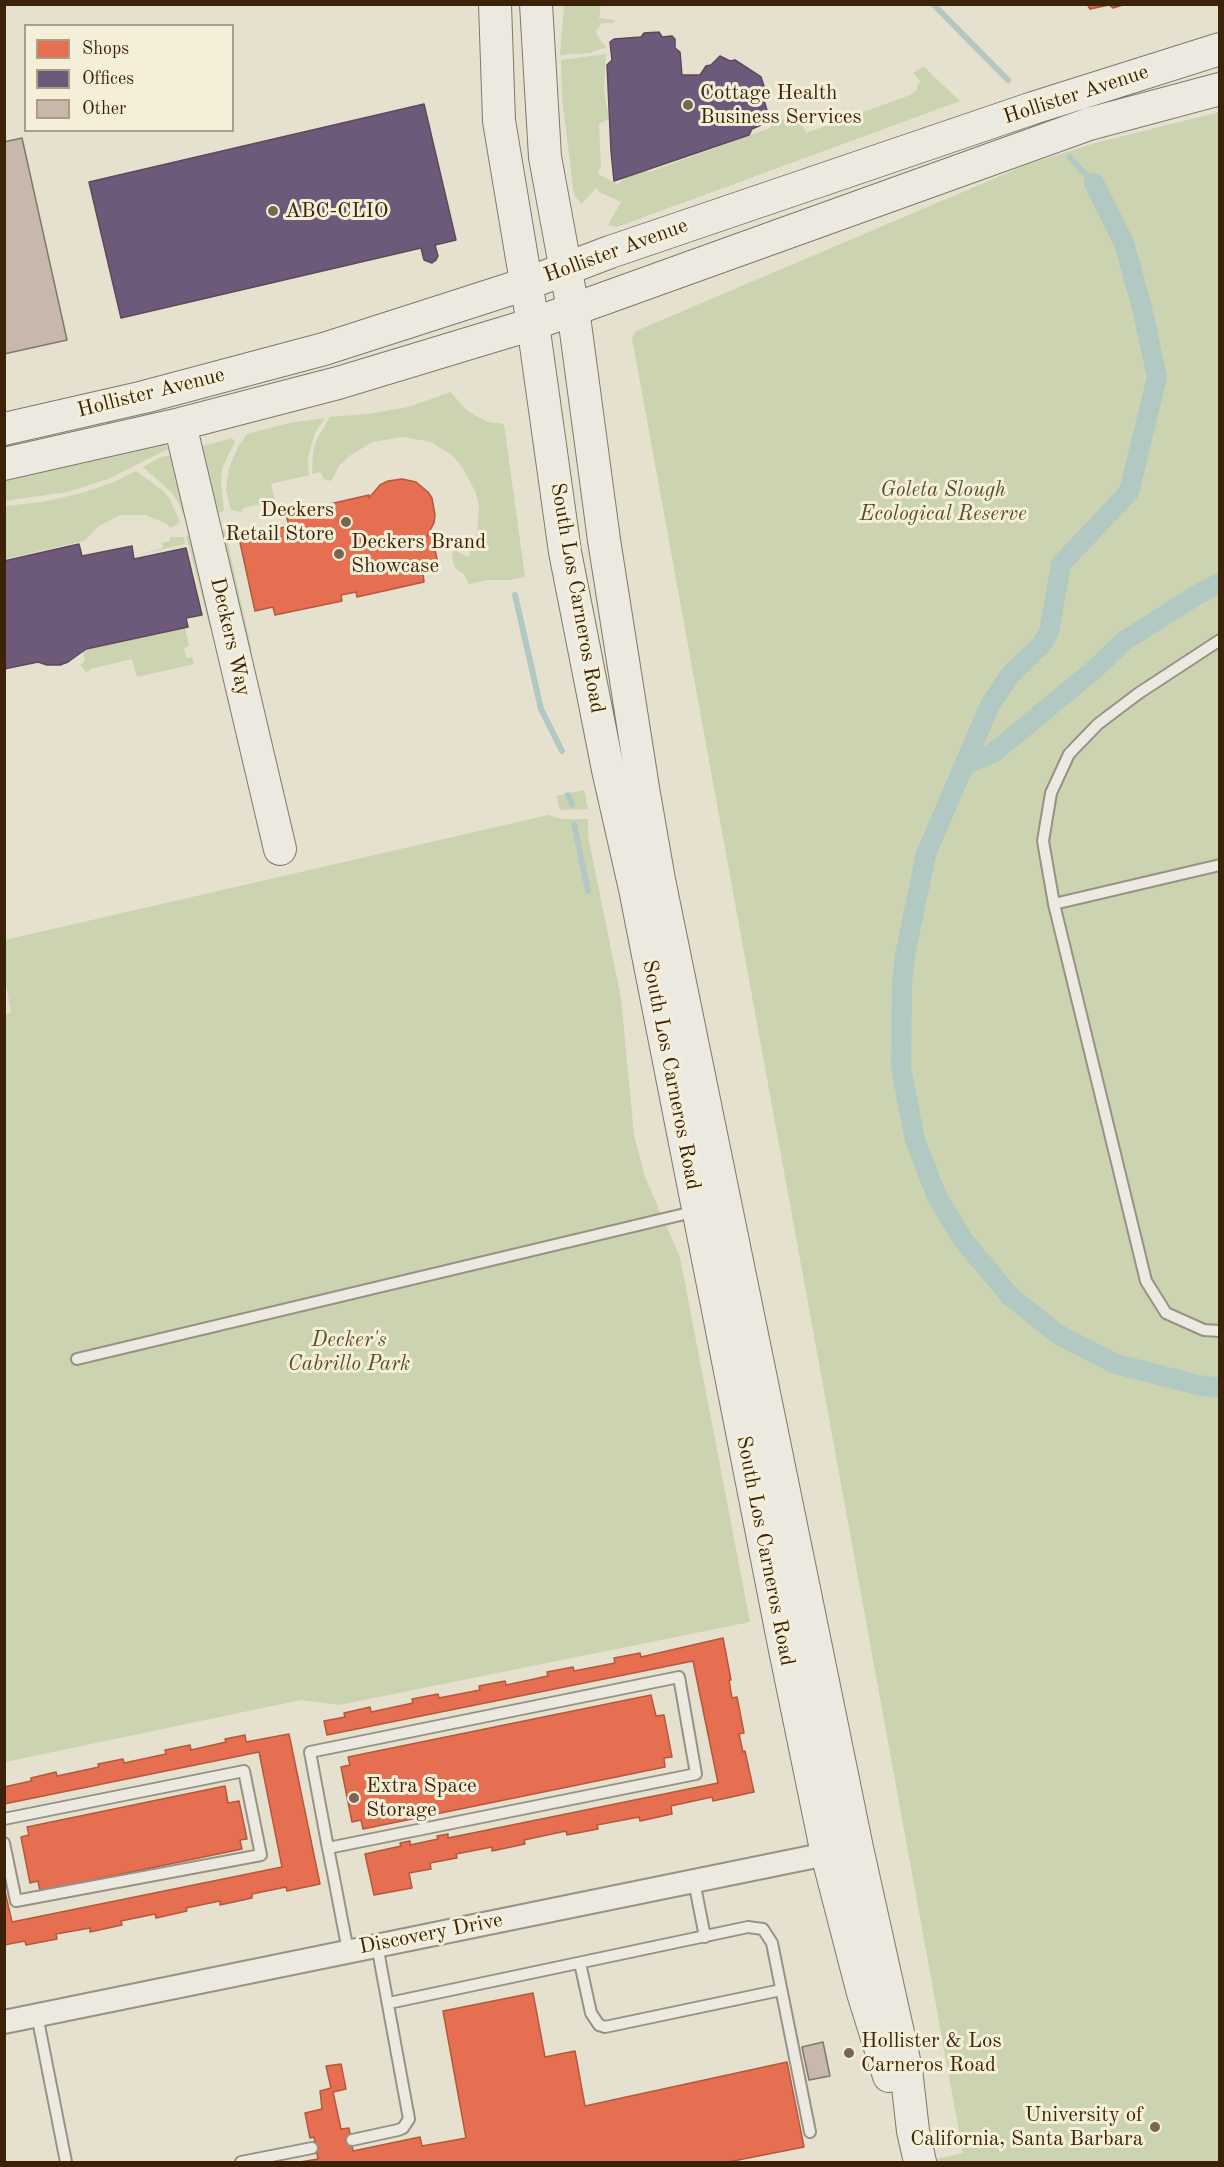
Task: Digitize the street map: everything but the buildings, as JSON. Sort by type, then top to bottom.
[{"type":"main road","name":"South Los Carneros Road","points":[[495,4],[499,121],[533,324],[565,552],[608,770],[635,889],[697,1211],[842,1851],[906,2069],[913,2132],[920,2163]]},
{"type":"main road","name":"South Los Carneros Road","points":[[536,4],[545,157],[573,309],[604,540],[655,857],[842,1851]]},
{"type":"main road","name":"Hollister Avenue","points":[[4,429],[144,397],[324,349],[526,284],[610,252],[1033,108],[1220,49]]},
{"type":"main road","name":"Hollister Avenue","points":[[4,464],[180,424],[338,383],[533,324],[1089,124],[1220,89]]},
{"type":"main road","name":"Deckers Way","points":[[180,424],[280,849]]},
{"type":"street","name":"Discovery Drive","points":[[4,2022],[842,1851]]},
{"type":"lane","points":[[1220,640],[1139,693],[1106,718],[1069,754],[1051,793],[1043,841],[1053,904],[1146,1281],[1166,1313],[1204,1330],[1220,1331]]},
{"type":"lane","points":[[1053,904],[1220,865]]},
{"type":"lane","points":[[77,1359],[697,1211]]},
{"type":"lane","points":[[328,1848],[696,1774],[680,1677],[310,1752],[328,1848],[348,1951]]},
{"type":"lane","points":[[4,1819],[244,1771],[261,1855],[16,1901],[4,1843]]},
{"type":"lane","points":[[694,1881],[705,1937]]},
{"type":"lane","points":[[389,2003],[748,1927],[763,1929],[772,1943],[810,2132]]},
{"type":"lane","points":[[352,2139],[398,2130],[403,2128],[409,2119],[377,1945]]},
{"type":"lane","points":[[580,1963],[591,2013],[599,2025],[605,2027],[781,1990]]},
{"type":"lane","points":[[37,2015],[66,2163]]},
{"type":"lane","points":[[241,2163],[312,2148]]},
{"type":"green space","points":[[564,5],[601,5],[599,18],[615,20],[614,23],[602,23],[596,31],[600,40],[607,47],[590,53],[560,55]]},
{"type":"green space","points":[[606,54],[604,91],[609,119],[599,124],[601,165],[598,174],[618,184],[627,176],[649,172],[770,128],[773,122],[783,119],[787,127],[801,122],[806,133],[910,95],[917,90],[921,82],[913,73],[922,67],[960,101],[617,227],[608,225],[621,202],[601,193],[596,188],[581,204],[574,195],[562,98],[561,60]]},
{"type":"green space","name":"Goleta Slough Ecological Reserve","points":[[1219,112],[1219,2162],[923,2162],[963,2153],[632,338],[636,331],[1026,165],[1095,143]]},
{"type":"green space","points":[[451,392],[464,408],[476,416],[488,422],[504,424],[525,577],[469,584],[464,574],[456,569],[452,555],[455,550],[468,557],[477,533],[479,509],[476,493],[463,468],[453,456],[431,442],[403,437],[372,442],[348,457],[339,466],[331,481],[324,479],[320,472],[312,474],[313,451],[330,417],[368,414],[408,407]]},
{"type":"green space","points":[[325,418],[315,433],[311,446],[308,458],[309,475],[271,484],[275,501],[243,508],[241,512],[231,510],[226,490],[229,468],[237,449],[247,434],[289,423]]},
{"type":"green space","points":[[232,438],[235,442],[222,468],[224,511],[213,515],[199,447]]},
{"type":"green space","points":[[162,443],[170,448],[108,479],[68,492],[5,501],[4,477]]},
{"type":"green space","points":[[174,454],[186,520],[172,493],[143,467],[159,458]]},
{"type":"green space","points":[[136,471],[162,490],[170,499],[180,522],[171,528],[145,515],[120,515],[99,526],[84,541],[5,559],[5,506],[42,502],[82,493],[114,482]]},
{"type":"green space","points":[[216,529],[225,530],[252,651],[245,652]]},
{"type":"green space","points":[[194,535],[215,627],[210,628],[186,536]]},
{"type":"green space","points":[[170,537],[184,537],[185,544],[130,557],[163,548],[162,543],[170,541]]},
{"type":"green space","points":[[185,627],[189,646],[184,648],[186,658],[192,657],[194,664],[137,677],[132,659],[86,672],[80,665],[85,661],[82,649]]},
{"type":"green space","points":[[584,790],[588,809],[560,810],[556,796]]},
{"type":"green space","name":"Decker's Cabrillo Park","points":[[548,815],[562,819],[588,819],[588,836],[621,998],[634,1135],[645,1177],[680,1257],[750,1622],[339,1705],[301,1700],[5,1762],[4,1015],[11,1012],[5,979],[5,940]]},
{"type":"waterway","points":[[933,4],[1008,80]]},
{"type":"waterway","points":[[1070,158],[1094,183]]},
{"type":"waterway","points":[[1094,183],[1124,243],[1142,308],[1157,377],[1129,492],[1061,564],[1049,632],[1041,645],[1010,675],[990,705],[926,854],[905,955],[902,984],[901,1068],[915,1140],[937,1197],[964,1241],[1011,1297],[1059,1335],[1116,1364],[1198,1385],[1220,1388]]},
{"type":"waterway","points":[[964,765],[993,753],[1095,669],[1124,641],[1220,583]]},
{"type":"waterway","points":[[515,595],[541,709],[562,751]]},
{"type":"waterway","points":[[568,795],[572,805]]},
{"type":"waterway","points":[[574,824],[588,891]]},
{"type":"place","name":"Cottage Health Business Services","points":[[688,105]]},
{"type":"place","name":"ABC-CLIO","points":[[273,211]]},
{"type":"place","name":"Deckers Retail Store","points":[[346,522]]},
{"type":"place","name":"Deckers Brand Showcase","points":[[339,554]]},
{"type":"place","name":"Extra Space Storage","points":[[354,1798]]},
{"type":"place","name":"Hollister & Los Carneros Road","points":[[849,2053]]},
{"type":"place","name":"University of California, Santa Barbara","points":[[1155,2127]]}]
